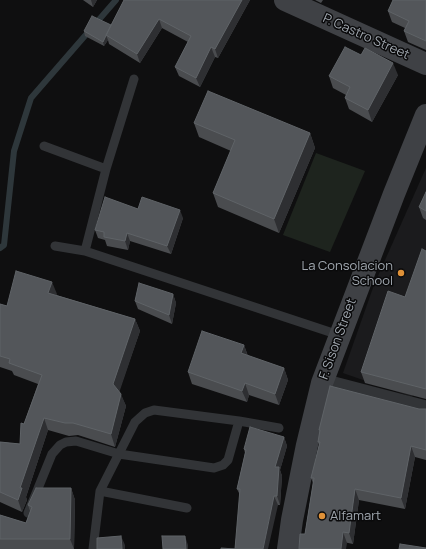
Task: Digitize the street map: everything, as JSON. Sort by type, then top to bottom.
[{"type":"street","name":"P. Castro Street","points":[[285,0],[426,64]]},
{"type":"street","name":"F. Sison Street","points":[[288,549],[293,512],[322,383],[339,335],[426,116]]},
{"type":"street","points":[[322,383],[426,410]]},
{"type":"lane","points":[[85,251],[106,169],[134,79]]},
{"type":"lane","points":[[44,146],[106,169]]},
{"type":"lane","points":[[55,246],[85,251],[339,335]]},
{"type":"lane","points":[[93,549],[100,491],[135,422],[145,413],[154,410],[240,421],[279,428]]},
{"type":"lane","points":[[28,514],[52,454],[60,445],[66,442],[76,441],[119,454],[214,468],[223,465],[228,460],[240,421]]},
{"type":"lane","points":[[100,491],[187,508]]},
{"type":"shaded area","points":[[316,153],[365,171],[330,252],[283,235]]},
{"type":"shaded area","name":"La Consolacion School","points":[[426,168],[426,357],[412,397],[343,373],[374,285]]},
{"type":"building","points":[[124,0],[242,0],[215,49],[211,47],[196,78],[175,67],[191,36],[159,19],[137,54],[106,35]]},
{"type":"building","points":[[393,0],[426,0],[426,41],[404,31],[409,21],[388,11]]},
{"type":"building","points":[[92,16],[111,25],[103,42],[84,31]]},
{"type":"building","points":[[345,47],[361,55],[365,48],[393,63],[368,110],[345,98],[350,87],[329,76]]},
{"type":"building","points":[[208,91],[310,133],[274,219],[213,193],[235,140],[194,123]]},
{"type":"building","points":[[426,192],[426,211],[419,207]]},
{"type":"building","points":[[105,197],[138,209],[142,197],[180,210],[167,246],[127,233],[125,241],[104,237],[104,232],[95,230]]},
{"type":"building","points":[[422,249],[426,251],[426,389],[361,372],[388,291],[405,297]]},
{"type":"building","points":[[16,271],[52,282],[48,293],[135,319],[113,384],[121,394],[111,434],[73,423],[65,423],[44,418],[20,488],[22,488],[18,500],[0,492],[0,442],[20,444],[21,423],[24,424],[42,375],[9,363],[10,359],[0,356],[0,304],[7,306]]},
{"type":"building","points":[[139,283],[173,294],[169,315],[135,301]]},
{"type":"building","points":[[202,331],[244,345],[241,353],[284,368],[275,394],[245,383],[242,391],[188,372]]},
{"type":"building","points":[[330,386],[419,409],[426,409],[426,450],[411,446],[401,498],[355,489],[349,533],[343,532],[341,549],[299,549],[300,534],[305,534],[314,478],[311,478],[320,442],[318,442],[319,430]]},
{"type":"building","points":[[250,427],[284,437],[275,467],[279,467],[277,496],[274,496],[263,549],[235,549],[240,489],[237,489],[246,450],[244,449]]},
{"type":"building","points":[[36,488],[71,488],[70,539],[0,539],[0,515],[26,523],[32,507],[28,505]]},
{"type":"building","points":[[121,536],[122,549],[97,549],[97,538]]},
{"type":"building","points":[[162,536],[185,536],[186,549],[163,549]]},
{"type":"building","points":[[400,544],[426,548],[426,549],[399,549]]},
{"type":"waterway","points":[[0,248],[4,245],[14,151],[31,98],[116,0]]},
{"type":"place","name":"La Consolacion School","points":[[401,273]]},
{"type":"place","name":"Alfamart","points":[[322,516]]}]
